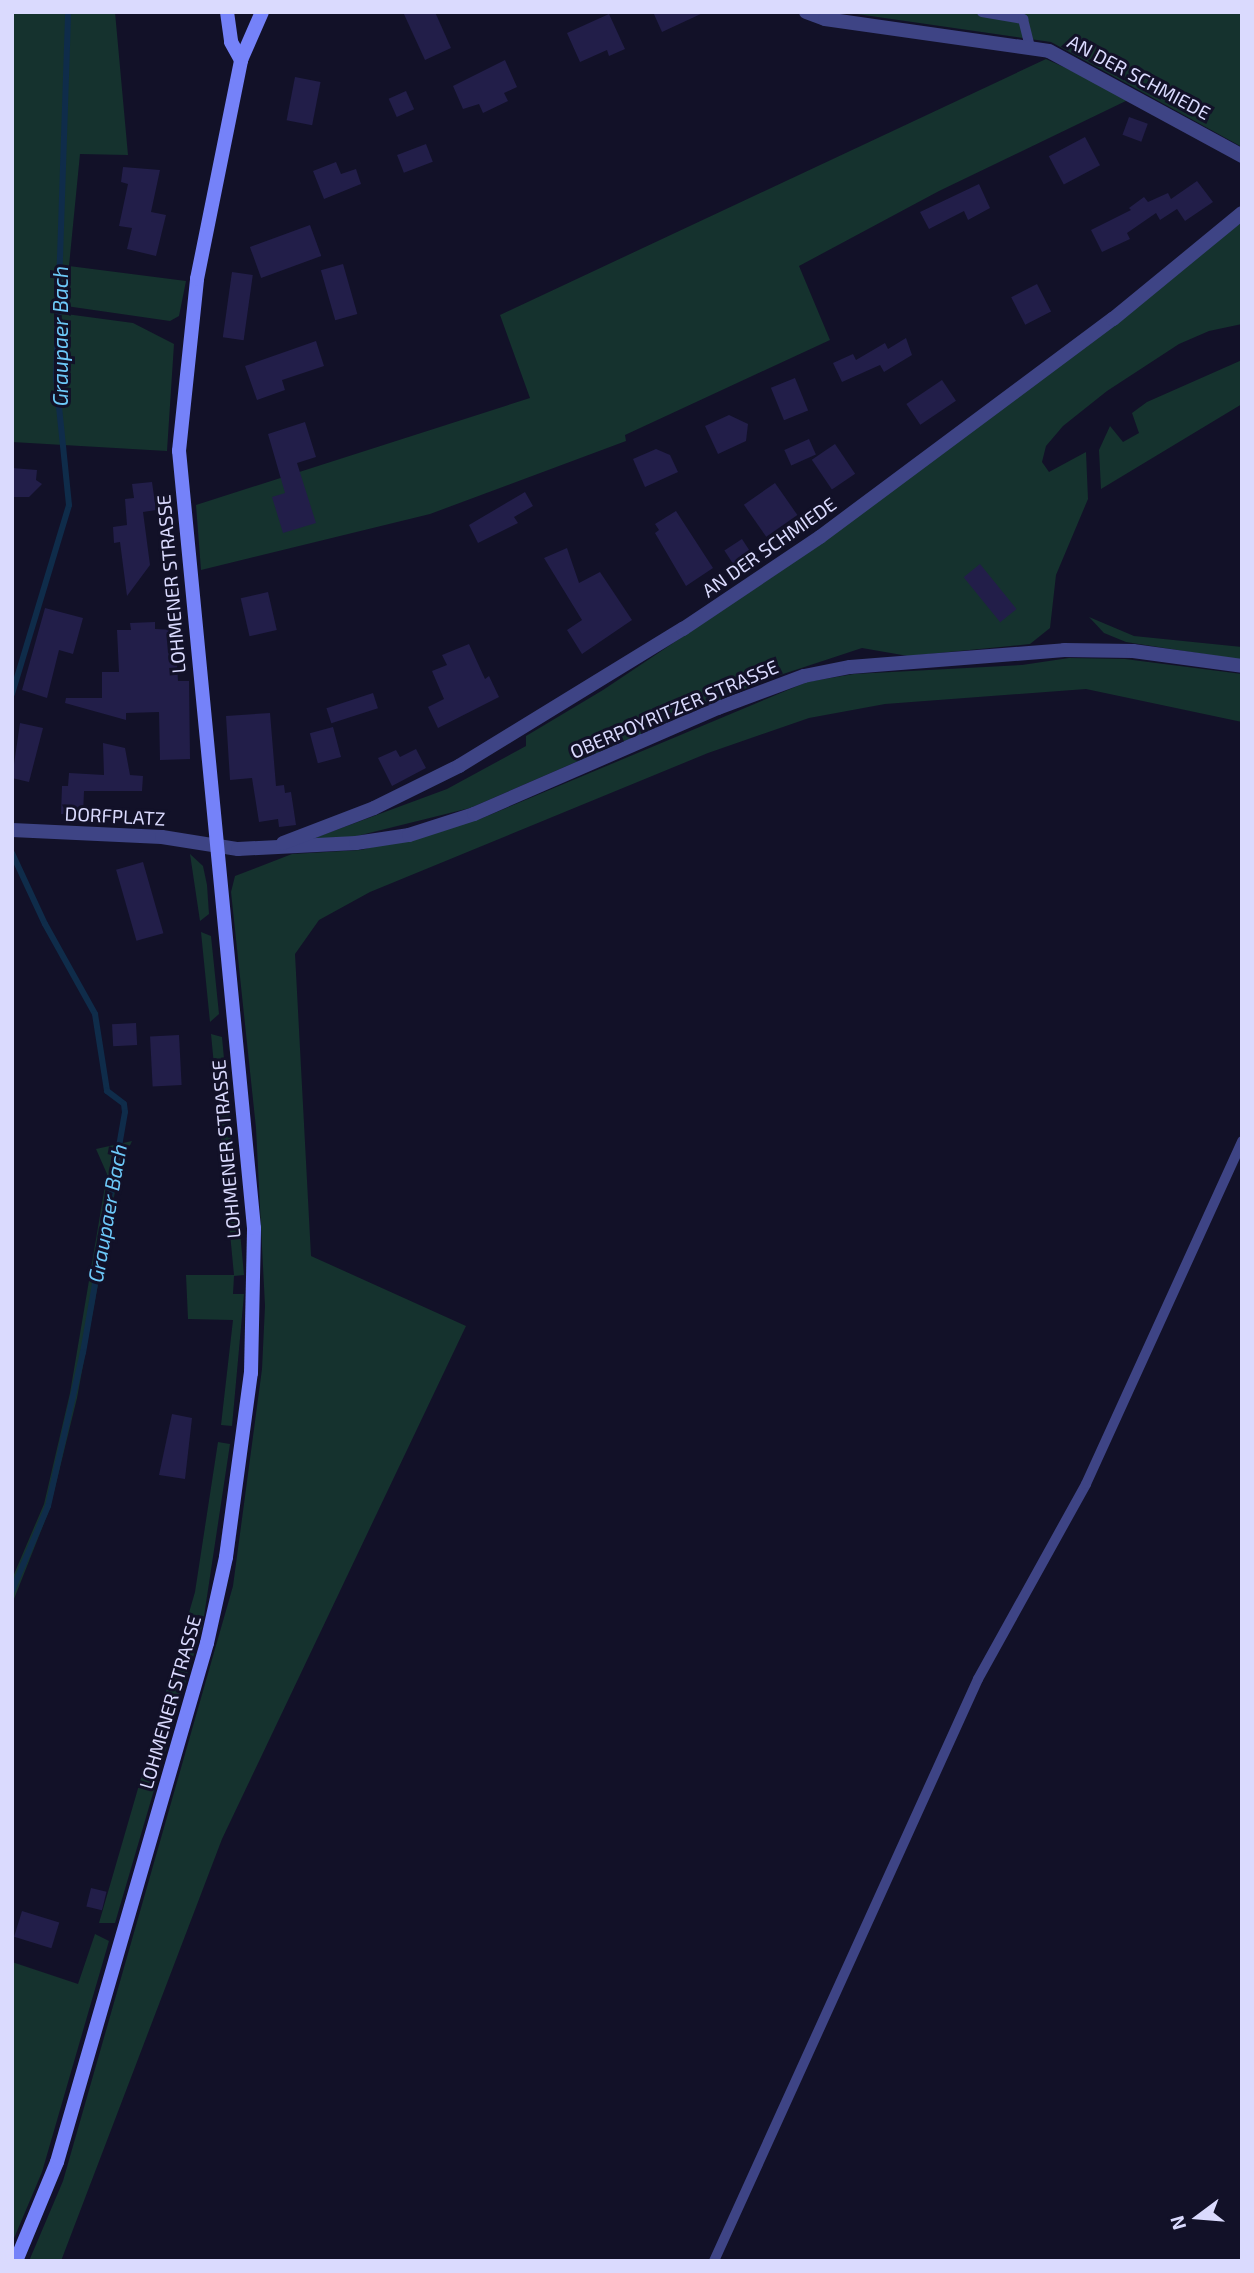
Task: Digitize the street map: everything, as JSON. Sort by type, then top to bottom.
[{"type":"main road","points":[[227,12],[231,42],[241,60]]},
{"type":"main road","name":"LOHMENER STRASSE","points":[[16,2261],[57,2162],[207,1643],[228,1544],[256,1304],[254,1228],[214,845],[179,451],[197,279],[241,60],[262,12]]},
{"type":"street","name":"AN DER SCHMIEDE","points":[[806,12],[1049,51],[1242,156]]},
{"type":"street","name":"AN DER SCHMIEDE","points":[[275,846],[374,808],[460,766],[682,629],[820,537],[1113,319],[1242,213]]},
{"type":"street","name":"OBERPOYRITZER STRASSE","points":[[214,845],[238,849],[356,844],[409,835],[474,814],[718,708],[804,676],[850,667],[1064,650],[1133,651],[1242,666]]},
{"type":"street","name":"DORFPLATZ","points":[[13,830],[162,837],[214,845]]},
{"type":"lane","points":[[982,12],[1023,19],[1030,48]]},
{"type":"lane","points":[[714,2261],[978,1679],[1086,1484],[1242,1140]]},
{"type":"green space","points":[[12,12],[115,12],[128,155],[80,154],[69,266],[186,281],[179,316],[170,321],[52,304],[51,312],[133,323],[174,344],[167,451],[12,442]]},
{"type":"green space","points":[[843,12],[1242,12],[1242,147],[1051,42]]},
{"type":"green space","points":[[1046,59],[1132,98],[939,191],[799,266],[830,340],[625,435],[626,441],[430,514],[201,570],[196,505],[530,398],[500,315]]},
{"type":"green space","points":[[1242,222],[1242,324],[1209,331],[1179,344],[1107,391],[1063,426],[1046,446],[1042,462],[1049,472],[1086,452],[1088,499],[1056,575],[1050,628],[1030,644],[908,656],[862,648],[765,680],[470,808],[353,837],[309,840],[447,789],[526,746],[526,736],[603,690],[775,575]]},
{"type":"green space","points":[[1242,360],[1242,404],[1101,489],[1099,450],[1110,426],[1123,442],[1139,433],[1132,413],[1147,402]]},
{"type":"green space","points":[[1089,617],[1134,636],[1242,647],[1242,660],[1126,642],[1104,633]]},
{"type":"green space","points":[[1069,658],[1125,659],[1242,674],[1242,722],[1086,689],[885,704],[809,718],[708,753],[370,892],[319,920],[295,954],[311,1256],[466,1326],[222,1839],[61,2261],[29,2261],[63,2181],[233,1586],[262,1369],[265,1306],[256,1128],[231,892],[235,876],[292,854],[361,850],[480,819],[807,682],[854,674],[1022,665]]},
{"type":"green space","points":[[190,854],[203,866],[207,885],[209,914],[200,921]]},
{"type":"green space","points":[[201,932],[211,936],[219,1014],[210,1022]]},
{"type":"green space","points":[[211,1034],[222,1037],[244,1275],[234,1276],[233,1294],[244,1294],[232,1426],[221,1425],[233,1320],[188,1319],[186,1275],[234,1275]]},
{"type":"green space","points":[[132,1141],[119,1170],[77,1398],[50,1508],[12,1604],[12,1579],[44,1504],[70,1393],[107,1174],[96,1149]]},
{"type":"green space","points":[[218,1442],[230,1444],[203,1623],[115,1923],[99,1923],[195,1592]]},
{"type":"green space","points":[[95,1934],[109,1941],[42,2172],[12,2243],[12,1962],[78,1984]]},
{"type":"building","points":[[403,12],[435,12],[451,48],[425,60]]},
{"type":"building","points":[[653,12],[705,12],[662,32]]},
{"type":"building","points":[[609,14],[625,49],[609,56],[607,50],[580,62],[567,33]]},
{"type":"building","points":[[505,60],[517,87],[504,93],[508,101],[483,113],[479,104],[463,109],[453,86]]},
{"type":"building","points":[[295,77],[321,82],[312,125],[287,120]]},
{"type":"building","points":[[406,91],[414,109],[397,117],[389,99]]},
{"type":"building","points":[[1129,117],[1148,124],[1141,142],[1123,135]]},
{"type":"building","points":[[1085,137],[1100,165],[1064,185],[1049,156]]},
{"type":"building","points":[[426,144],[433,162],[404,173],[397,155]]},
{"type":"building","points":[[336,162],[341,174],[356,169],[361,184],[324,199],[313,171]]},
{"type":"building","points":[[123,167],[160,170],[151,212],[166,215],[156,256],[127,249],[132,228],[119,226],[128,184],[121,182]]},
{"type":"building","points":[[1197,181],[1213,202],[1185,221],[1177,209],[1160,220],[1156,213],[1127,233],[1130,239],[1102,252],[1091,230],[1131,210],[1129,208],[1144,197],[1148,202],[1168,193],[1171,199]]},
{"type":"building","points":[[979,184],[990,208],[968,220],[964,211],[929,229],[920,212]]},
{"type":"building","points":[[310,225],[321,256],[261,278],[250,247]]},
{"type":"building","points":[[343,264],[357,314],[335,320],[321,270]]},
{"type":"building","points":[[232,272],[253,275],[244,340],[223,337]]},
{"type":"building","points":[[1037,284],[1051,312],[1025,325],[1011,297]]},
{"type":"building","points":[[906,338],[912,355],[884,372],[880,365],[842,382],[833,363],[853,354],[856,360],[885,343],[888,349]]},
{"type":"building","points":[[316,341],[324,366],[282,380],[285,390],[257,400],[245,366]]},
{"type":"building","points":[[795,378],[808,410],[784,420],[771,388]]},
{"type":"building","points":[[942,380],[956,401],[920,425],[906,404]]},
{"type":"building","points":[[729,415],[748,424],[746,441],[718,454],[705,426]]},
{"type":"building","points":[[305,422],[316,457],[297,463],[316,523],[283,533],[272,497],[285,493],[268,434]]},
{"type":"building","points":[[809,439],[816,455],[791,466],[784,450]]},
{"type":"building","points":[[835,444],[855,474],[832,490],[812,460]]},
{"type":"building","points":[[656,449],[670,455],[678,472],[645,487],[633,459]]},
{"type":"building","points":[[12,468],[37,470],[36,480],[42,484],[29,497],[12,497]]},
{"type":"building","points":[[152,482],[156,510],[143,512],[150,565],[127,596],[120,542],[114,543],[113,527],[127,525],[125,499],[134,498],[132,484]]},
{"type":"building","points":[[775,483],[797,515],[766,537],[744,505]]},
{"type":"building","points":[[525,492],[533,506],[514,517],[518,523],[478,543],[469,525]]},
{"type":"building","points":[[676,511],[713,568],[686,586],[655,533],[659,530],[655,524]]},
{"type":"building","points":[[742,539],[753,556],[735,567],[724,550]]},
{"type":"building","points":[[567,548],[579,583],[600,572],[632,620],[582,654],[567,630],[582,620],[544,558]]},
{"type":"building","points":[[980,564],[1017,609],[1000,622],[964,577]]},
{"type":"building","points":[[268,592],[277,630],[249,636],[241,598]]},
{"type":"building","points":[[45,608],[83,618],[73,654],[59,650],[47,698],[22,690]]},
{"type":"building","points":[[155,622],[155,629],[175,630],[178,681],[189,681],[190,759],[160,760],[159,712],[126,713],[126,720],[65,703],[66,698],[102,698],[102,672],[119,672],[117,630],[131,630],[130,623]]},
{"type":"building","points":[[469,644],[485,679],[489,676],[499,697],[438,728],[428,707],[444,699],[432,671],[447,665],[442,655]]},
{"type":"building","points":[[373,693],[378,708],[331,723],[326,708]]},
{"type":"building","points":[[270,713],[276,786],[284,785],[285,793],[291,792],[296,825],[279,827],[278,819],[259,822],[252,778],[230,780],[226,716]]},
{"type":"building","points":[[20,723],[43,728],[29,782],[12,778]]},
{"type":"building","points":[[333,727],[341,757],[318,763],[310,733]]},
{"type":"building","points":[[103,743],[125,748],[130,775],[143,776],[142,791],[84,791],[83,815],[61,814],[62,786],[68,786],[69,773],[104,775]]},
{"type":"building","points":[[416,749],[426,768],[392,786],[378,758],[396,750],[400,757]]},
{"type":"building","points":[[143,862],[163,933],[136,941],[116,870]]},
{"type":"building","points":[[136,1023],[137,1045],[113,1046],[112,1024]]},
{"type":"building","points":[[179,1035],[182,1085],[153,1086],[150,1037]]},
{"type":"building","points":[[172,1414],[192,1418],[185,1479],[159,1475]]},
{"type":"building","points":[[91,1888],[107,1892],[102,1910],[86,1906]]},
{"type":"building","points":[[22,1911],[59,1922],[51,1948],[14,1937]]},
{"type":"waterway","name":"Graupaer Bach","points":[[12,694],[69,505],[56,378],[68,12]]},
{"type":"waterway","name":"Graupaer Bach","points":[[12,853],[45,924],[95,1014],[107,1091],[124,1104],[125,1112],[83,1352],[48,1506],[12,1591]]}]
